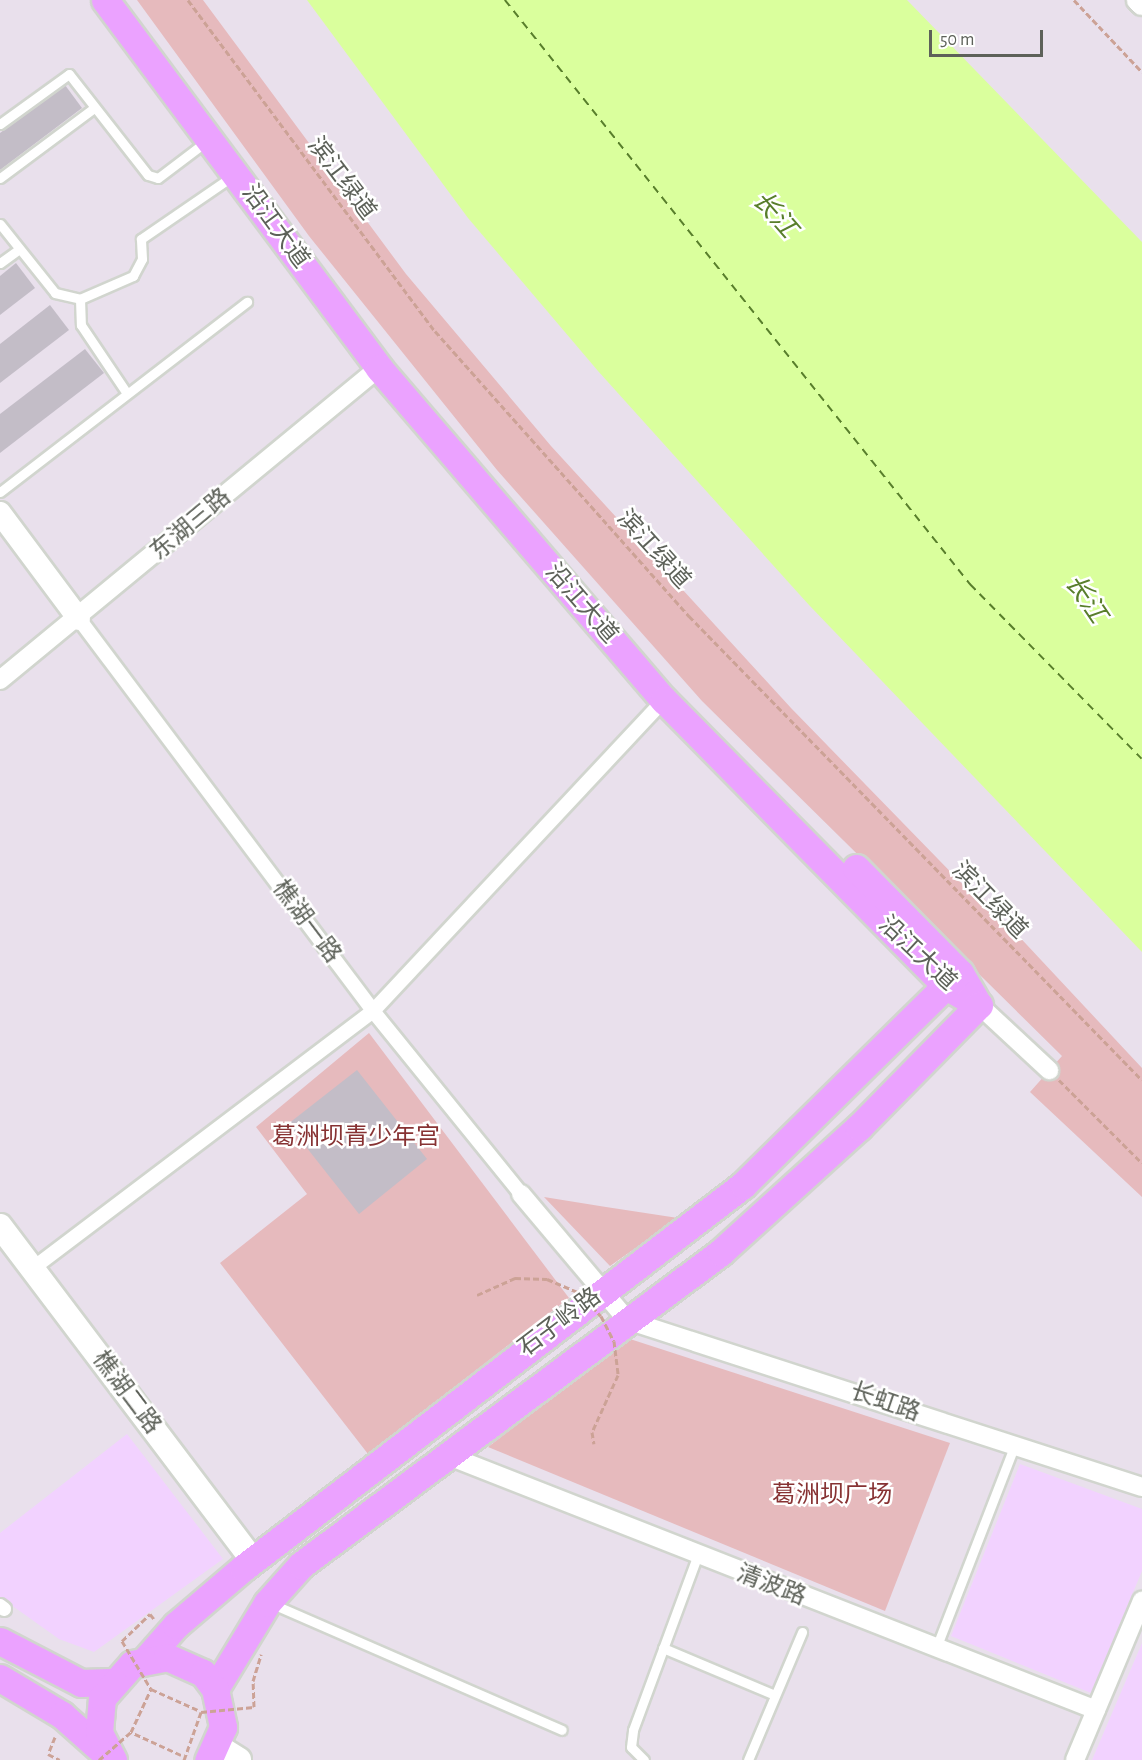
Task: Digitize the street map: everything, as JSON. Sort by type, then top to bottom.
[{"type":"main road","name":"沿江大道","points":[[105,0],[379,368],[664,700],[979,1005]]},
{"type":"main road","name":"沿江大道","points":[[128,0],[393,357],[504,491],[702,712],[953,979]]},
{"type":"main road","name":"石子岭路","points":[[143,1647],[176,1625],[248,1564],[743,1185],[953,979]]},
{"type":"main road","name":"石子岭路","points":[[215,1689],[267,1602],[301,1565],[721,1252],[802,1181],[979,1005]]},
{"type":"main road","name":"樵湖二路","points":[[0,1226],[248,1564]]},
{"type":"main road","name":"樵湖二路","points":[[0,1243],[248,1564]]},
{"type":"main road","points":[[0,1641],[81,1683],[115,1678]]},
{"type":"main road","points":[[113,1760],[98,1716],[115,1678],[143,1647],[186,1662],[215,1689],[223,1727],[221,1755]]},
{"type":"main road","points":[[0,1678],[62,1715],[113,1760]]},
{"type":"street","name":"东湖三路","points":[[0,680],[79,619],[379,368]]},
{"type":"street","name":"樵湖一路","points":[[0,513],[373,1011],[520,1194],[627,1320]]},
{"type":"street","points":[[33,1269],[373,1011],[664,700]]},
{"type":"street","points":[[979,1005],[1049,1070]]},
{"type":"street","name":"长虹路","points":[[627,1320],[1013,1449],[1142,1486]]},
{"type":"street","name":"清波路","points":[[449,1456],[697,1557],[1096,1710]]},
{"type":"street","points":[[1075,1760],[1142,1601]]},
{"type":"lane","points":[[0,124],[69,74],[139,168],[158,178],[209,139]]},
{"type":"lane","points":[[0,178],[94,108]]},
{"type":"lane","points":[[0,224],[18,250],[55,293],[80,299],[133,276],[142,259],[141,239],[236,173]]},
{"type":"lane","points":[[0,263],[18,250]]},
{"type":"lane","points":[[80,299],[81,325],[126,392]]},
{"type":"lane","points":[[0,492],[126,392],[247,302]]},
{"type":"lane","points":[[935,1649],[1013,1449]]},
{"type":"lane","points":[[644,1760],[631,1747],[633,1730],[697,1557]]},
{"type":"lane","points":[[267,1602],[562,1730]]},
{"type":"lane","points":[[748,1760],[802,1632]]},
{"type":"lane","points":[[663,1648],[775,1695]]},
{"type":"path","name":"滨江绿道","points":[[188,0],[435,331],[689,616],[1142,1080]]},
{"type":"path","points":[[1074,0],[1142,72]]},
{"type":"path","points":[[1049,1070],[1142,1163]]},
{"type":"path","points":[[477,1295],[515,1278],[547,1279],[580,1293],[601,1316],[614,1341],[618,1375],[592,1432],[594,1444]]},
{"type":"path","points":[[148,1628],[156,1621],[150,1614],[122,1641],[151,1689],[201,1712],[254,1707],[253,1681],[262,1657],[250,1631]]},
{"type":"path","points":[[115,1678],[122,1651],[143,1647]]},
{"type":"path","points":[[99,1760],[131,1732],[151,1689]]},
{"type":"path","points":[[181,1755],[201,1712]]},
{"type":"path","points":[[60,1760],[48,1754],[62,1715]]},
{"type":"path","points":[[131,1732],[181,1755],[184,1760]]},
{"type":"shaded area","points":[[127,1434],[223,1559],[94,1652],[59,1639],[0,1597],[0,1533]]},
{"type":"shaded area","points":[[1020,1464],[1142,1509],[1142,1571],[1091,1693],[951,1636]]},
{"type":"shaded area","points":[[1142,1643],[1142,1760],[1092,1760]]},
{"type":"green space","points":[[137,0],[203,0],[406,274],[551,446],[791,708],[975,897],[984,899],[1142,1068],[1142,1197],[1030,1092],[1062,1056],[702,701],[497,470],[309,236]]},
{"type":"green space","points":[[369,1033],[569,1298],[368,1454],[220,1263],[307,1194],[256,1127]]},
{"type":"green space","points":[[544,1197],[606,1207],[678,1218],[610,1266]]},
{"type":"green space","name":"葛洲坝广场","points":[[630,1339],[950,1443],[885,1611],[488,1447]]},
{"type":"water","name":"长江","points":[[307,0],[907,0],[1142,242],[1142,952],[809,605],[598,371],[468,218]]},
{"type":"building","points":[[65,85],[82,108],[0,170],[0,133]]},
{"type":"building","points":[[16,263],[35,288],[0,315],[0,276]]},
{"type":"building","points":[[50,305],[69,330],[0,383],[0,344]]},
{"type":"building","points":[[85,349],[104,373],[0,453],[0,414]]},
{"type":"building","name":"葛洲坝青少年宫","points":[[357,1070],[427,1159],[359,1214],[288,1124]]},
{"type":"ferry route","points":[[505,0],[970,584],[1142,759]]}]
